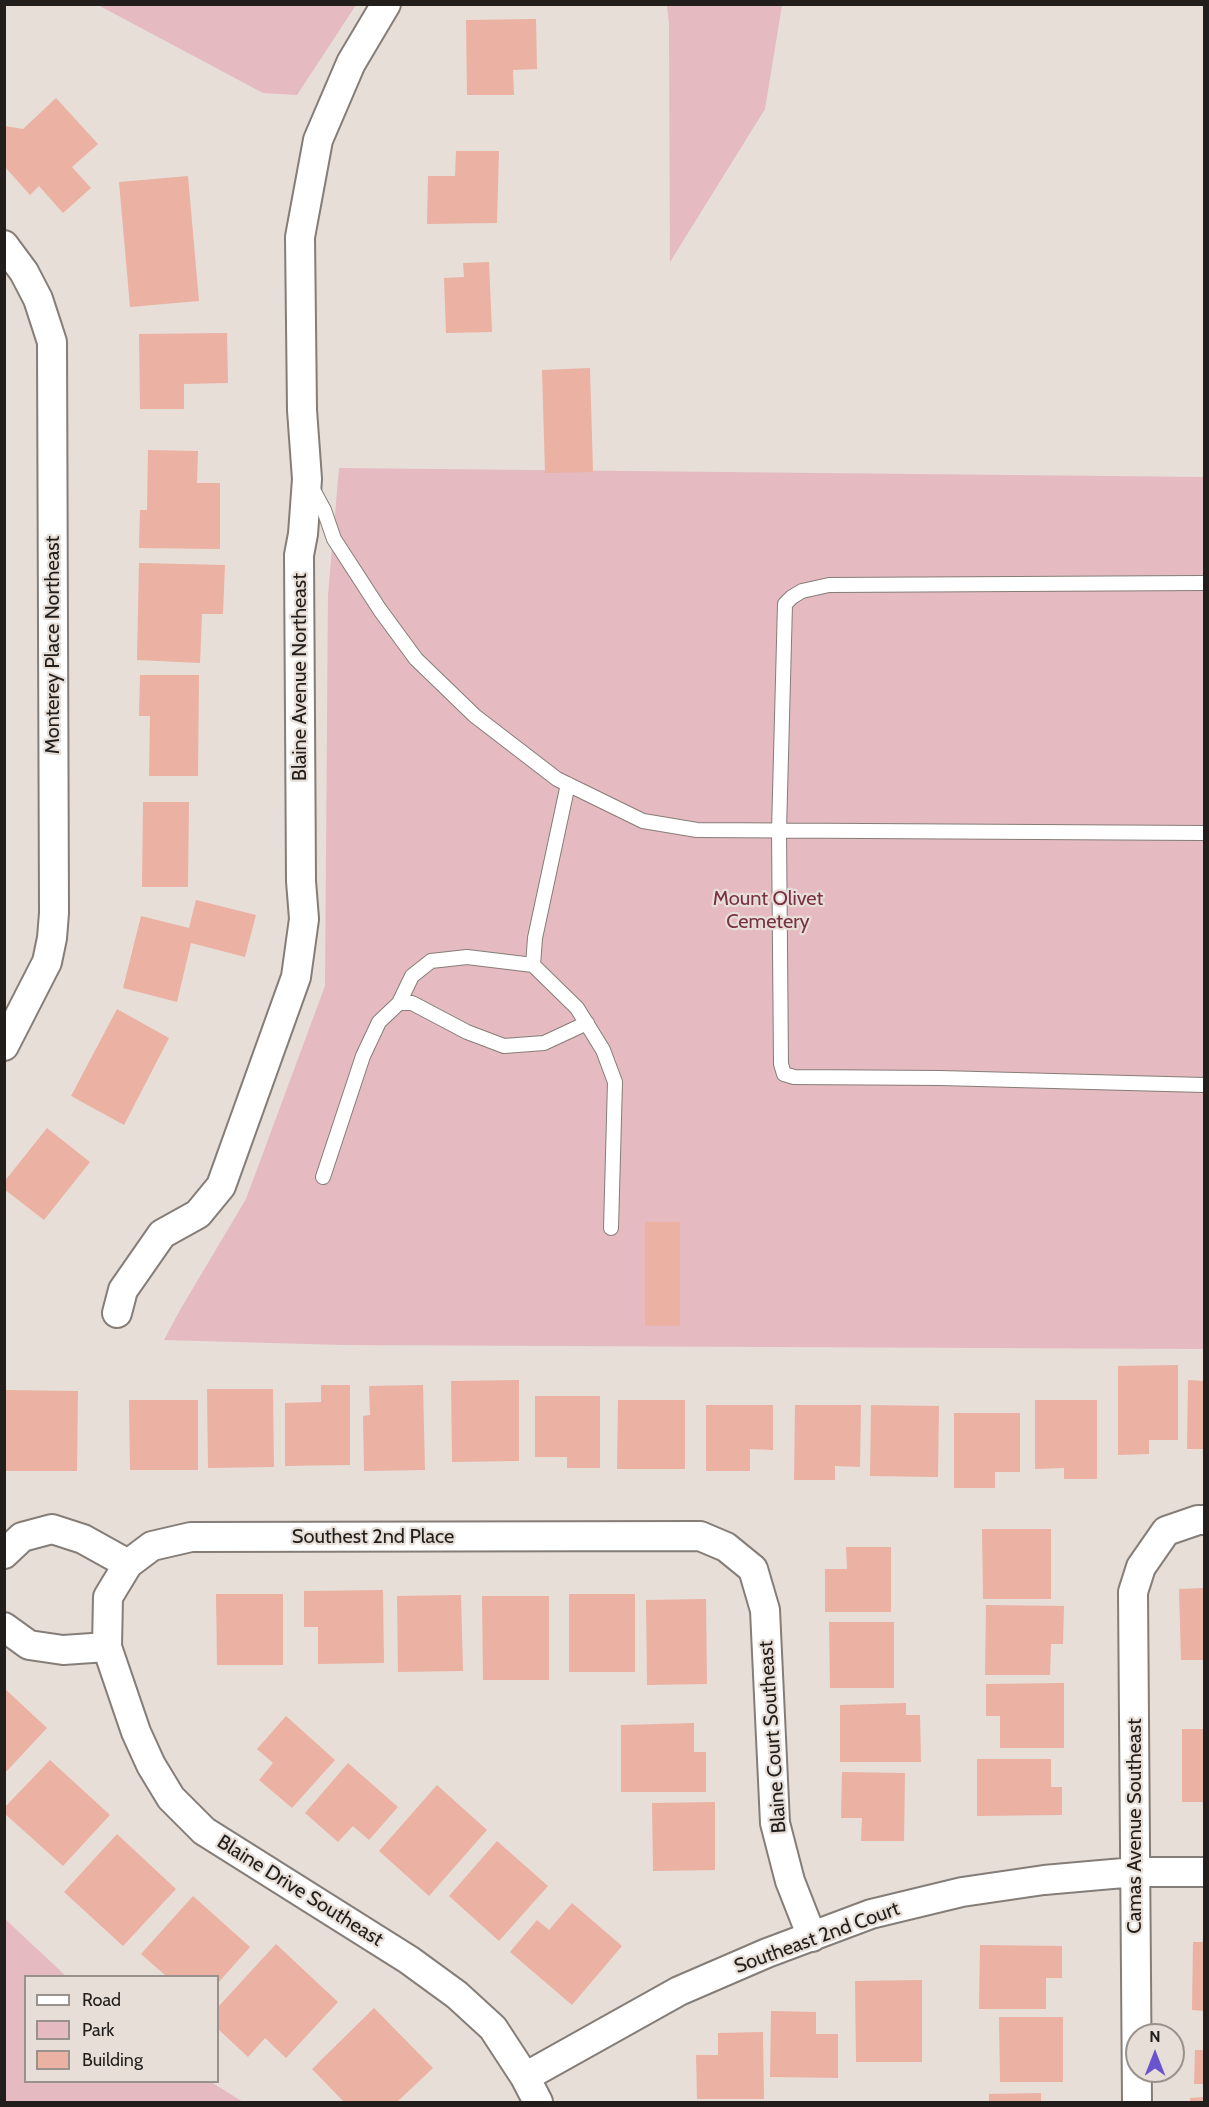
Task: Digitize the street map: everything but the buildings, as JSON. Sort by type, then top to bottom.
[{"type":"street","name":"Blaine Avenue Northeast","points":[[117,1313],[123,1290],[162,1234],[198,1214],[221,1186],[296,977],[304,919],[301,881],[299,555],[307,479],[302,410],[300,237],[318,140],[351,63],[386,4]]},
{"type":"street","name":"Monterey Place Northeast","points":[[4,245],[24,272],[38,299],[52,342],[54,913],[47,962],[4,1046]]},
{"type":"street","name":"Camas Avenue Southeast","points":[[1137,2103],[1133,1592],[1141,1568],[1166,1531],[1204,1520]]},
{"type":"street","points":[[4,1554],[22,1538],[52,1529],[83,1539],[128,1564]]},
{"type":"street","name":"Southest 2nd Place","points":[[128,1564],[152,1546],[191,1538],[700,1536],[726,1548],[753,1569]]},
{"type":"street","name":"Blaine Drive Southeast","points":[[128,1564],[108,1598],[107,1647],[136,1732],[151,1765],[171,1798],[204,1831],[409,1960],[456,1995],[493,2028],[525,2077],[538,2103]]},
{"type":"street","name":"Blaine Court Southeast","points":[[753,1569],[765,1610],[774,1823],[790,1881],[812,1937]]},
{"type":"street","points":[[4,1627],[29,1645],[63,1650],[107,1647]]},
{"type":"street","name":"Southeast 2nd Court","points":[[525,2077],[679,1991],[767,1953],[871,1914],[962,1892],[1044,1880],[1136,1872],[1204,1872]]},
{"type":"lane","points":[[307,479],[324,510],[334,539],[380,610],[416,659],[475,716],[557,779],[643,821],[697,830],[1204,833]]},
{"type":"lane","points":[[1204,583],[829,585],[802,591],[785,604],[779,831],[781,1064],[784,1074],[794,1077],[940,1078],[1204,1085]]},
{"type":"lane","points":[[533,965],[535,939],[568,784]]},
{"type":"lane","points":[[323,1177],[363,1056],[379,1022],[399,1003],[412,976],[431,961],[467,957],[533,965],[577,1008],[603,1050],[615,1082],[611,1228]]},
{"type":"lane","points":[[399,1003],[412,1003],[467,1032],[504,1046],[544,1043],[587,1023]]},
{"type":"green space","points":[[356,4],[297,95],[263,93],[98,5]]},
{"type":"green space","points":[[667,5],[782,5],[765,109],[670,262],[669,24]]},
{"type":"green space","name":"Mount Olivet Cemetery","points":[[339,468],[1204,477],[1204,1349],[343,1345],[164,1340],[246,1199],[325,986],[328,595]]},
{"type":"green space","points":[[4,1918],[65,1975],[24,1975],[24,2083],[213,2083],[243,2102],[5,2102]]}]
